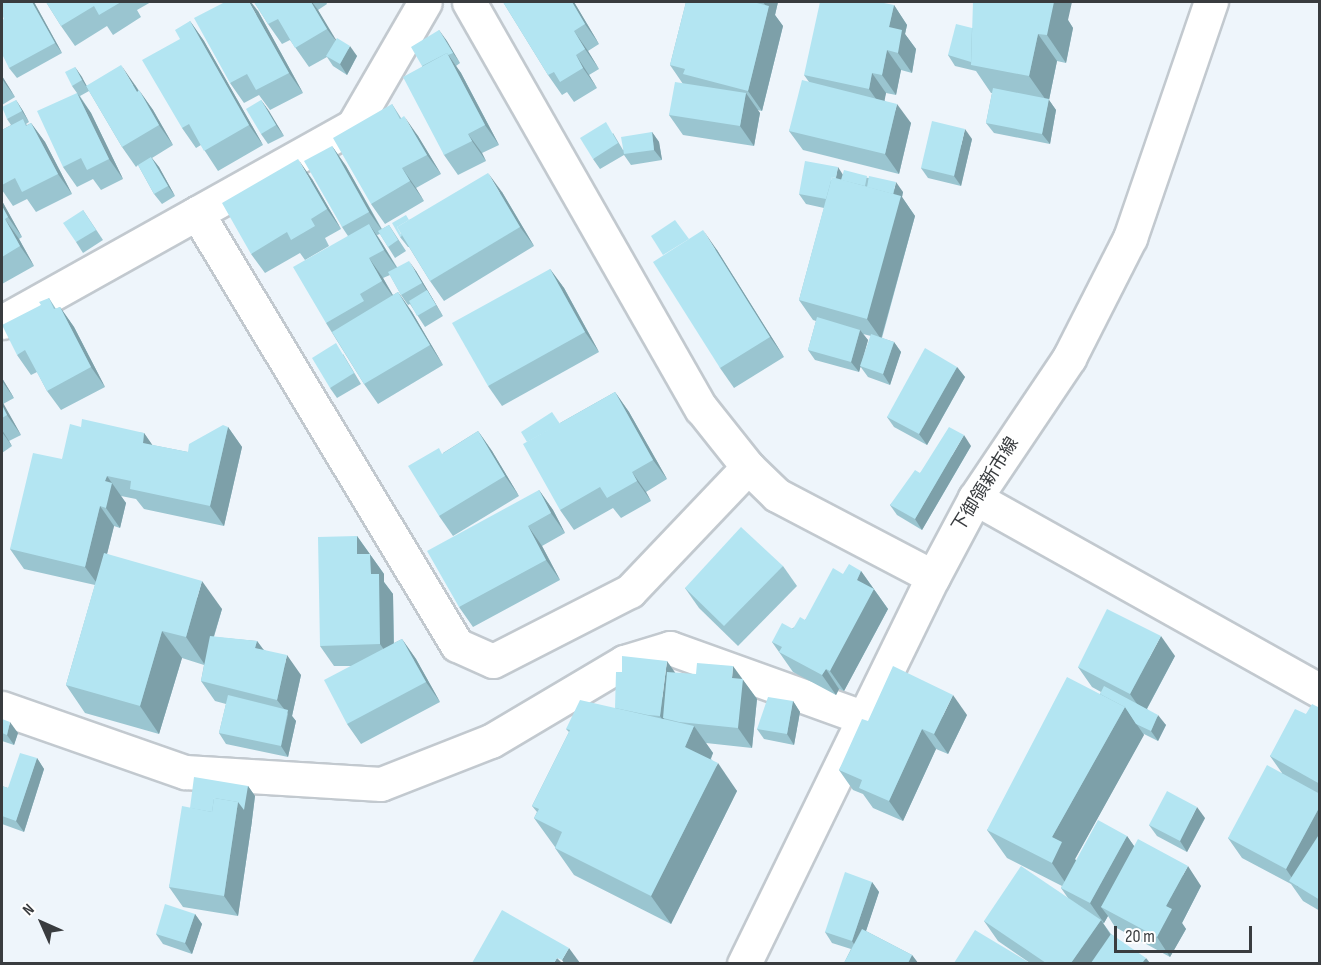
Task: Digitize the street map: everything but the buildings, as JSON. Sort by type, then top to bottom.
[{"type":"street","points":[[2,322],[353,126],[425,2]]},
{"type":"street","points":[[469,2],[701,408],[748,467],[777,495],[933,577]]},
{"type":"street","name":"下御領新市線","points":[[744,963],[862,717],[975,498],[1069,358],[1130,238],[1211,2]]},
{"type":"street","points":[[197,213],[457,645],[492,661],[630,591],[748,467]]},
{"type":"street","points":[[975,498],[1320,691]]},
{"type":"street","points":[[2,708],[185,772],[381,784],[491,741],[624,662],[670,648],[862,717]]}]
